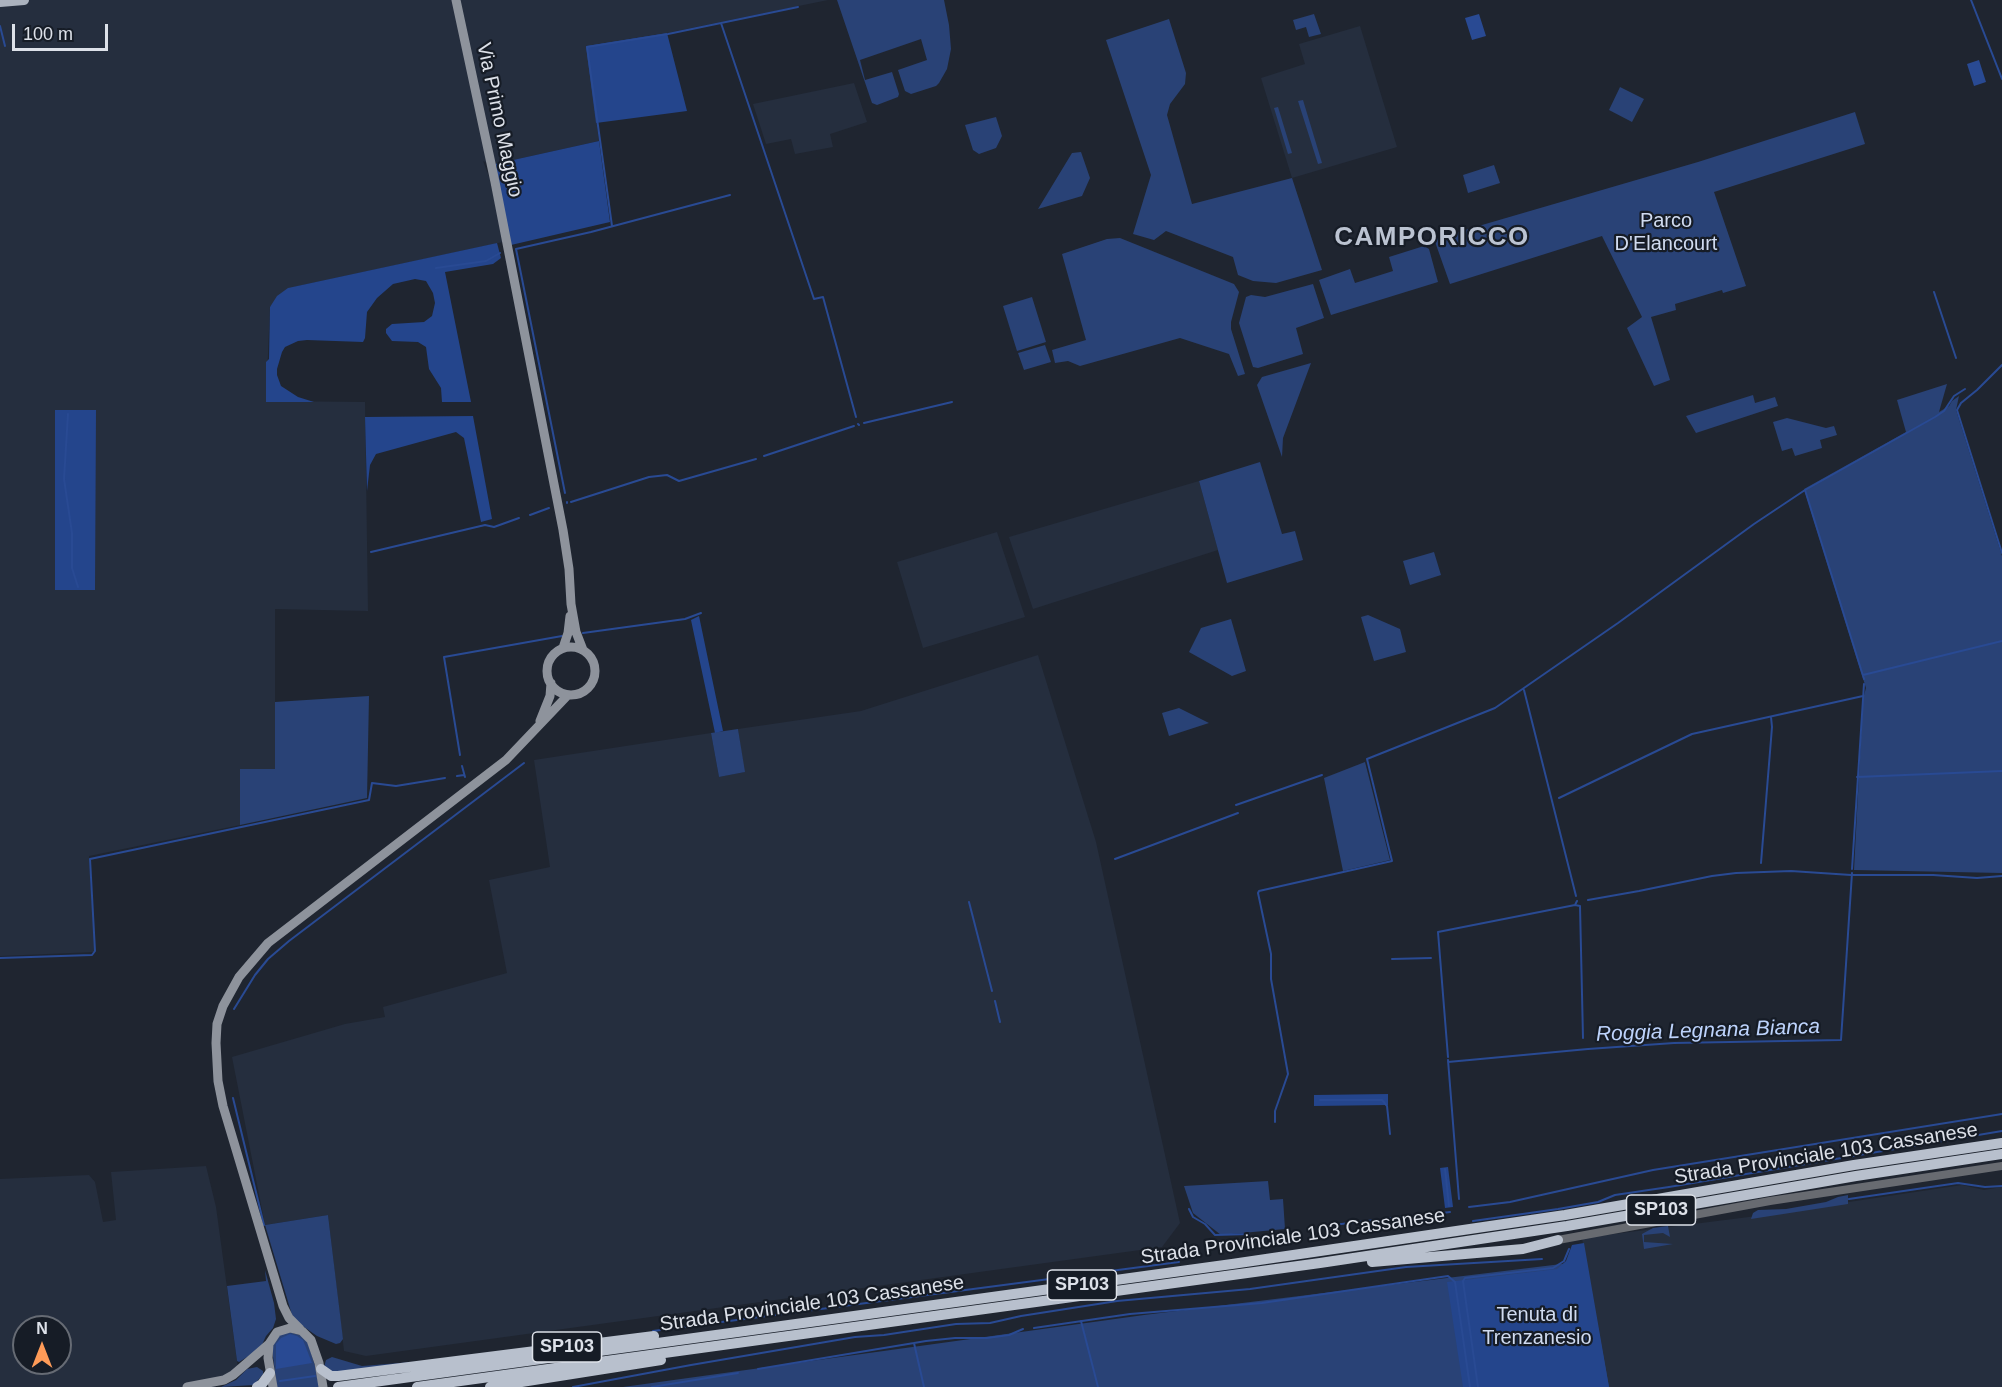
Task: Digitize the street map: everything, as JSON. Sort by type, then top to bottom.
[{"type":"highway","name":"SP103","points":[[1854,1165],[1970,1141],[2002,1137]]},
{"type":"highway","name":"Strada Provinciale 103 Cassanese","points":[[338,1387],[1233,1264],[1564,1215],[1854,1165],[2002,1143]]},
{"type":"highway","name":"Strada Provinciale 103 Cassanese","points":[[417,1387],[1320,1263],[1567,1226],[1856,1176],[2002,1154]]},
{"type":"highway","name":"SP103","points":[[1320,1263],[1367,1263],[1513,1250],[1541,1246],[1558,1240]]},
{"type":"highway","name":"SP103","points":[[321,1369],[331,1376],[338,1376],[768,1323],[816,1321]]},
{"type":"highway","name":"SP103","points":[[490,1387],[714,1352],[836,1329]]},
{"type":"highway","points":[[257,1387],[262,1384],[270,1370]]},
{"type":"main road","points":[[0,2],[24,0]]},
{"type":"main road","name":"Via Primo Maggio","points":[[456,0],[566,544],[572,604]]},
{"type":"main road","points":[[563,648],[568,633],[572,604]]},
{"type":"main road","points":[[572,604],[576,632],[583,650]]},
{"type":"main road","points":[[572,647],[583,650],[594,662],[594,677],[590,686],[584,692],[568,695],[558,691],[551,683],[547,673],[548,663],[555,653],[563,648],[572,647]]},
{"type":"main road","points":[[533,734],[548,702],[551,683]]},
{"type":"main road","points":[[323,1387],[321,1369],[310,1338],[289,1318],[283,1306],[230,1132],[220,1091],[216,1034],[223,1006],[239,977],[268,943],[506,760],[568,695]]},
{"type":"main road","points":[[273,1387],[270,1370],[271,1340],[280,1322],[283,1306]]},
{"type":"main road","points":[[187,1387],[221,1382],[246,1365],[286,1328],[300,1329]]},
{"type":"main road","points":[[246,1365],[259,1361],[270,1370]]},
{"type":"street","name":"SP103","points":[[1558,1240],[1770,1201],[2002,1166]]},
{"type":"shaded area","points":[[0,0],[828,0],[667,33],[586,46],[599,141],[491,165],[483,161],[490,179],[503,242],[289,288],[270,307],[266,401],[365,402],[368,611],[275,609],[275,769],[240,769],[240,825],[89,856],[95,952],[0,956]]},
{"type":"shaded area","points":[[1479,14],[1486,36],[1472,40],[1465,18]]},
{"type":"shaded area","points":[[1360,26],[1397,147],[1292,178],[1261,78],[1305,64],[1299,44]]},
{"type":"shaded area","points":[[1979,60],[1986,82],[1974,86],[1967,64]]},
{"type":"shaded area","points":[[854,83],[867,122],[830,134],[833,147],[795,154],[791,139],[766,144],[753,104]]},
{"type":"shaded area","points":[[1199,481],[1218,550],[1033,609],[1009,537]]},
{"type":"shaded area","points":[[997,532],[1025,617],[923,648],[897,562]]},
{"type":"shaded area","points":[[1038,655],[1096,842],[1180,1223],[1162,1247],[366,1356],[344,1351],[328,1215],[265,1225],[232,1057],[345,1024],[385,1017],[383,1007],[507,973],[489,880],[550,867],[534,760],[711,733],[719,777],[744,772],[738,729],[861,711]]},
{"type":"shaded area","points":[[206,1166],[216,1207],[239,1376],[214,1387],[0,1387],[0,1179],[89,1175],[95,1182],[103,1222],[116,1220],[111,1172]]},
{"type":"shaded area","points":[[1962,1185],[1984,1190],[2002,1187],[2002,1387],[1607,1387],[1582,1238],[1749,1217]]},
{"type":"shaded area","points":[[290,1334],[303,1340],[312,1363],[276,1369],[276,1344],[281,1338]]},
{"type":"green space","points":[[837,0],[944,0],[951,49],[947,69],[939,83],[911,94],[905,91],[898,70],[927,60],[921,39],[860,60],[865,80],[892,72],[899,94],[898,97],[877,105],[872,103]]},
{"type":"green space","points":[[1314,14],[1321,34],[1309,37],[1306,27],[1296,30],[1293,20]]},
{"type":"green space","points":[[1169,19],[1186,73],[1185,84],[1170,104],[1167,115],[1192,204],[1292,178],[1322,270],[1276,283],[1253,281],[1238,275],[1233,257],[1166,231],[1154,240],[1133,234],[1151,175],[1106,40]]},
{"type":"green space","points":[[667,33],[687,111],[596,123],[586,46]]},
{"type":"green space","points":[[1620,87],[1644,99],[1632,122],[1609,110]]},
{"type":"green space","points":[[1303,100],[1322,163],[1318,164],[1298,101]]},
{"type":"green space","points":[[1278,107],[1292,153],[1288,154],[1274,108]]},
{"type":"green space","name":"Parco D'Elancourt","points":[[1855,112],[1865,144],[1714,192],[1746,286],[1723,293],[1722,290],[1675,304],[1676,310],[1651,317],[1670,380],[1654,386],[1627,328],[1642,317],[1602,236],[1450,284],[1434,239],[1698,162]]},
{"type":"green space","points":[[996,117],[1002,136],[996,148],[979,154],[973,150],[965,125]]},
{"type":"green space","points":[[599,141],[610,222],[511,245],[495,164]]},
{"type":"green space","points":[[1081,152],[1090,178],[1082,196],[1038,209],[1072,153]]},
{"type":"green space","points":[[1494,165],[1500,183],[1468,193],[1463,175]]},
{"type":"green space","points":[[1120,238],[1234,284],[1239,292],[1231,329],[1245,374],[1238,376],[1229,354],[1180,338],[1080,366],[1068,361],[1055,363],[1052,350],[1086,340],[1062,254],[1107,239]]},
{"type":"green space","points":[[497,243],[501,258],[493,264],[445,272],[471,402],[442,402],[441,388],[429,369],[426,347],[418,342],[392,341],[386,333],[386,329],[392,324],[424,322],[432,316],[435,303],[433,293],[426,281],[415,279],[393,284],[377,298],[367,312],[363,342],[307,340],[285,347],[277,369],[281,386],[298,397],[314,402],[266,402],[270,307],[277,296],[288,288]]},
{"type":"green space","points":[[1424,246],[1429,249],[1438,282],[1331,315],[1319,280],[1350,269],[1355,283],[1393,271],[1389,257]]},
{"type":"green space","points":[[1313,284],[1324,318],[1296,328],[1303,354],[1258,368],[1253,367],[1239,323],[1246,297],[1251,295],[1265,297]]},
{"type":"green space","points":[[1032,297],[1046,342],[1017,351],[1003,306]]},
{"type":"green space","points":[[1045,345],[1051,362],[1024,370],[1018,353]]},
{"type":"green space","points":[[1311,363],[1283,438],[1282,457],[1257,385],[1262,377]]},
{"type":"green space","points":[[1947,384],[1939,412],[1959,396],[1956,410],[2002,556],[2002,873],[1854,870],[1863,699],[1866,688],[1804,489],[1906,432],[1897,400]]},
{"type":"green space","points":[[1753,395],[1755,403],[1775,397],[1778,406],[1696,433],[1686,416]]},
{"type":"green space","points":[[55,410],[96,410],[95,590],[55,590]]},
{"type":"green space","points":[[473,416],[492,519],[481,522],[464,438],[456,432],[376,454],[370,465],[367,491],[365,417]]},
{"type":"green space","points":[[1787,418],[1826,428],[1834,426],[1837,435],[1820,440],[1822,448],[1795,456],[1792,448],[1782,451],[1773,422]]},
{"type":"green space","points":[[1260,462],[1282,534],[1295,531],[1303,560],[1227,583],[1199,481]]},
{"type":"green space","points":[[1434,552],[1441,575],[1410,585],[1403,561]]},
{"type":"green space","points":[[1368,615],[1400,629],[1406,652],[1374,661],[1361,617]]},
{"type":"green space","points":[[699,616],[723,731],[715,733],[691,620]]},
{"type":"green space","points":[[1231,619],[1246,671],[1232,676],[1189,652],[1201,628]]},
{"type":"green space","points":[[369,696],[367,798],[240,825],[240,769],[275,769],[275,702]]},
{"type":"green space","points":[[1179,708],[1209,723],[1169,736],[1162,713]]},
{"type":"green space","points":[[738,729],[745,772],[719,777],[711,733]]},
{"type":"green space","points":[[1365,762],[1390,860],[1343,871],[1324,778]]},
{"type":"green space","points":[[1388,1094],[1388,1105],[1314,1106],[1314,1095]]},
{"type":"green space","points":[[1448,1167],[1453,1207],[1445,1208],[1440,1168]]},
{"type":"green space","points":[[1268,1181],[1270,1200],[1283,1199],[1285,1229],[1221,1235],[1193,1213],[1184,1186]]},
{"type":"green space","points":[[1848,1195],[1848,1204],[1751,1219],[1753,1213],[1758,1210],[1786,1209],[1826,1202]]},
{"type":"green space","points":[[328,1215],[343,1339],[336,1344],[317,1336],[297,1322],[292,1315],[265,1225]]},
{"type":"green space","points":[[1668,1226],[1670,1237],[1663,1233],[1644,1235],[1644,1242],[1673,1244],[1644,1249],[1642,1234],[1653,1228]]},
{"type":"green space","points":[[1584,1243],[1609,1387],[1463,1387],[1447,1282],[1557,1269],[1566,1261],[1572,1245]]},
{"type":"green space","name":"Tenuta di Trenzanesio","points":[[1586,1261],[1609,1387],[623,1387],[1144,1315]]},
{"type":"green space","points":[[265,1270],[276,1319],[260,1349],[239,1362],[237,1361],[227,1286],[266,1281]]},
{"type":"green space","points":[[289,1332],[303,1336],[308,1343],[319,1387],[277,1387],[272,1349],[280,1335]]},
{"type":"green space","points":[[332,1357],[362,1366],[412,1362],[338,1376],[324,1367],[326,1360]]},
{"type":"green space","points":[[257,1367],[263,1371],[263,1374],[254,1385],[221,1387],[236,1380],[247,1369]]},
{"type":"waterway","points":[[1971,0],[2002,79]]},
{"type":"waterway","points":[[612,226],[587,47],[668,34],[798,7]]},
{"type":"waterway","points":[[721,23],[814,299],[823,297],[856,417]]},
{"type":"waterway","points":[[0,26],[5,46]]},
{"type":"waterway","points":[[565,493],[516,249],[591,232],[730,195]]},
{"type":"waterway","points":[[436,268],[486,261],[500,253]]},
{"type":"waterway","name":"Roggia Legnana Bianca","points":[[1934,292],[1956,358]]},
{"type":"waterway","points":[[2002,365],[1961,403],[1957,410],[2002,553]]},
{"type":"waterway","name":"Roggia Legnana Bianca","points":[[1275,1122],[1275,1111],[1288,1074],[1271,979],[1271,954],[1258,893],[1392,861],[1367,759],[1495,708],[1618,623],[1754,524],[1805,490],[1935,417],[1944,411],[1954,396],[1965,389]]},
{"type":"waterway","points":[[864,423],[952,402]]},
{"type":"waterway","points":[[68,414],[64,479],[72,533],[72,568],[78,587]]},
{"type":"waterway","points":[[764,456],[854,426]]},
{"type":"waterway","points":[[571,502],[649,477],[667,475],[679,481],[756,459]]},
{"type":"waterway","name":"Roggia Legnana Bianca","points":[[1805,490],[1864,679]]},
{"type":"waterway","points":[[530,515],[549,508]]},
{"type":"waterway","points":[[371,552],[485,525],[494,527],[519,518]]},
{"type":"waterway","points":[[583,633],[685,619],[701,613]]},
{"type":"waterway","points":[[460,755],[444,657],[562,636]]},
{"type":"waterway","points":[[1863,675],[2002,641]]},
{"type":"waterway","name":"Roggia Legnana Bianca","points":[[1852,869],[1864,684]]},
{"type":"waterway","name":"Roggia Legnana Bianca","points":[[1524,690],[1576,896]]},
{"type":"waterway","name":"Roggia Legnana Bianca","points":[[1559,798],[1692,734],[1863,696]]},
{"type":"waterway","name":"Roggia Legnana Bianca","points":[[1761,863],[1771,717]]},
{"type":"waterway","points":[[234,1009],[255,975],[268,959],[289,941],[524,763]]},
{"type":"waterway","points":[[462,766],[465,777]]},
{"type":"waterway","name":"Roggia Legnana Bianca","points":[[1857,777],[2002,771]]},
{"type":"waterway","points":[[457,776],[464,775]]},
{"type":"waterway","name":"Roggia Legnana Bianca","points":[[1236,805],[1322,775]]},
{"type":"waterway","points":[[0,958],[92,955],[95,951],[90,859],[369,800],[372,783],[396,786],[445,778]]},
{"type":"waterway","name":"Roggia Legnana Bianca","points":[[1115,859],[1238,813]]},
{"type":"waterway","name":"Roggia Legnana Bianca","points":[[1588,900],[1736,873],[1791,871],[1977,878],[2002,876]]},
{"type":"waterway","name":"Roggia Legnana Bianca","points":[[1448,1062],[1674,1043],[1841,1040],[1852,873]]},
{"type":"waterway","name":"Roggia Legnana Bianca","points":[[1448,1057],[1438,932],[1575,905],[1577,901]]},
{"type":"waterway","points":[[969,902],[992,991]]},
{"type":"waterway","points":[[1575,905],[1580,906],[1583,1038]]},
{"type":"waterway","points":[[1392,959],[1431,958]]},
{"type":"waterway","points":[[995,1001],[1000,1022]]},
{"type":"waterway","name":"Roggia Legnana Bianca","points":[[1448,1060],[1459,1199]]},
{"type":"waterway","points":[[233,1098],[264,1225]]},
{"type":"waterway","points":[[1320,1100],[1382,1100],[1387,1106],[1390,1134]]},
{"type":"waterway","points":[[1469,1207],[1510,1202],[1653,1170],[2002,1114]]},
{"type":"waterway","points":[[1473,1221],[1558,1209],[1598,1202],[1615,1195],[2002,1131]]},
{"type":"waterway","points":[[1445,1169],[1449,1206]]},
{"type":"waterway","points":[[1849,1199],[1958,1183],[1985,1187],[2002,1186]]},
{"type":"waterway","points":[[1189,1209],[1193,1217],[1205,1224],[1215,1235],[1249,1234]]},
{"type":"waterway","points":[[1417,1216],[1450,1212]]},
{"type":"waterway","points":[[1383,1219],[1410,1216]]},
{"type":"waterway","points":[[1324,1226],[1376,1220]]},
{"type":"waterway","points":[[1478,1387],[1463,1281],[1465,1278],[1553,1268],[1564,1261],[1569,1249]]},
{"type":"waterway","points":[[573,1387],[855,1337],[956,1324],[990,1323],[1117,1301],[1250,1289],[1406,1267],[1542,1259]]},
{"type":"waterway","points":[[653,1331],[1179,1262]]},
{"type":"waterway","points":[[1034,1328],[1130,1314],[1262,1303],[1448,1276],[1455,1282],[1470,1387]]},
{"type":"waterway","points":[[1081,1321],[1098,1387]]},
{"type":"waterway","points":[[758,1369],[926,1341],[1009,1335],[1023,1329]]},
{"type":"waterway","points":[[914,1343],[924,1387]]},
{"type":"waterway","points":[[652,1387],[738,1373]]},
{"type":"waterway","points":[[280,1381],[315,1376]]},
{"type":"district","name":"CAMPORICCO","points":[[1432,238]]}]
